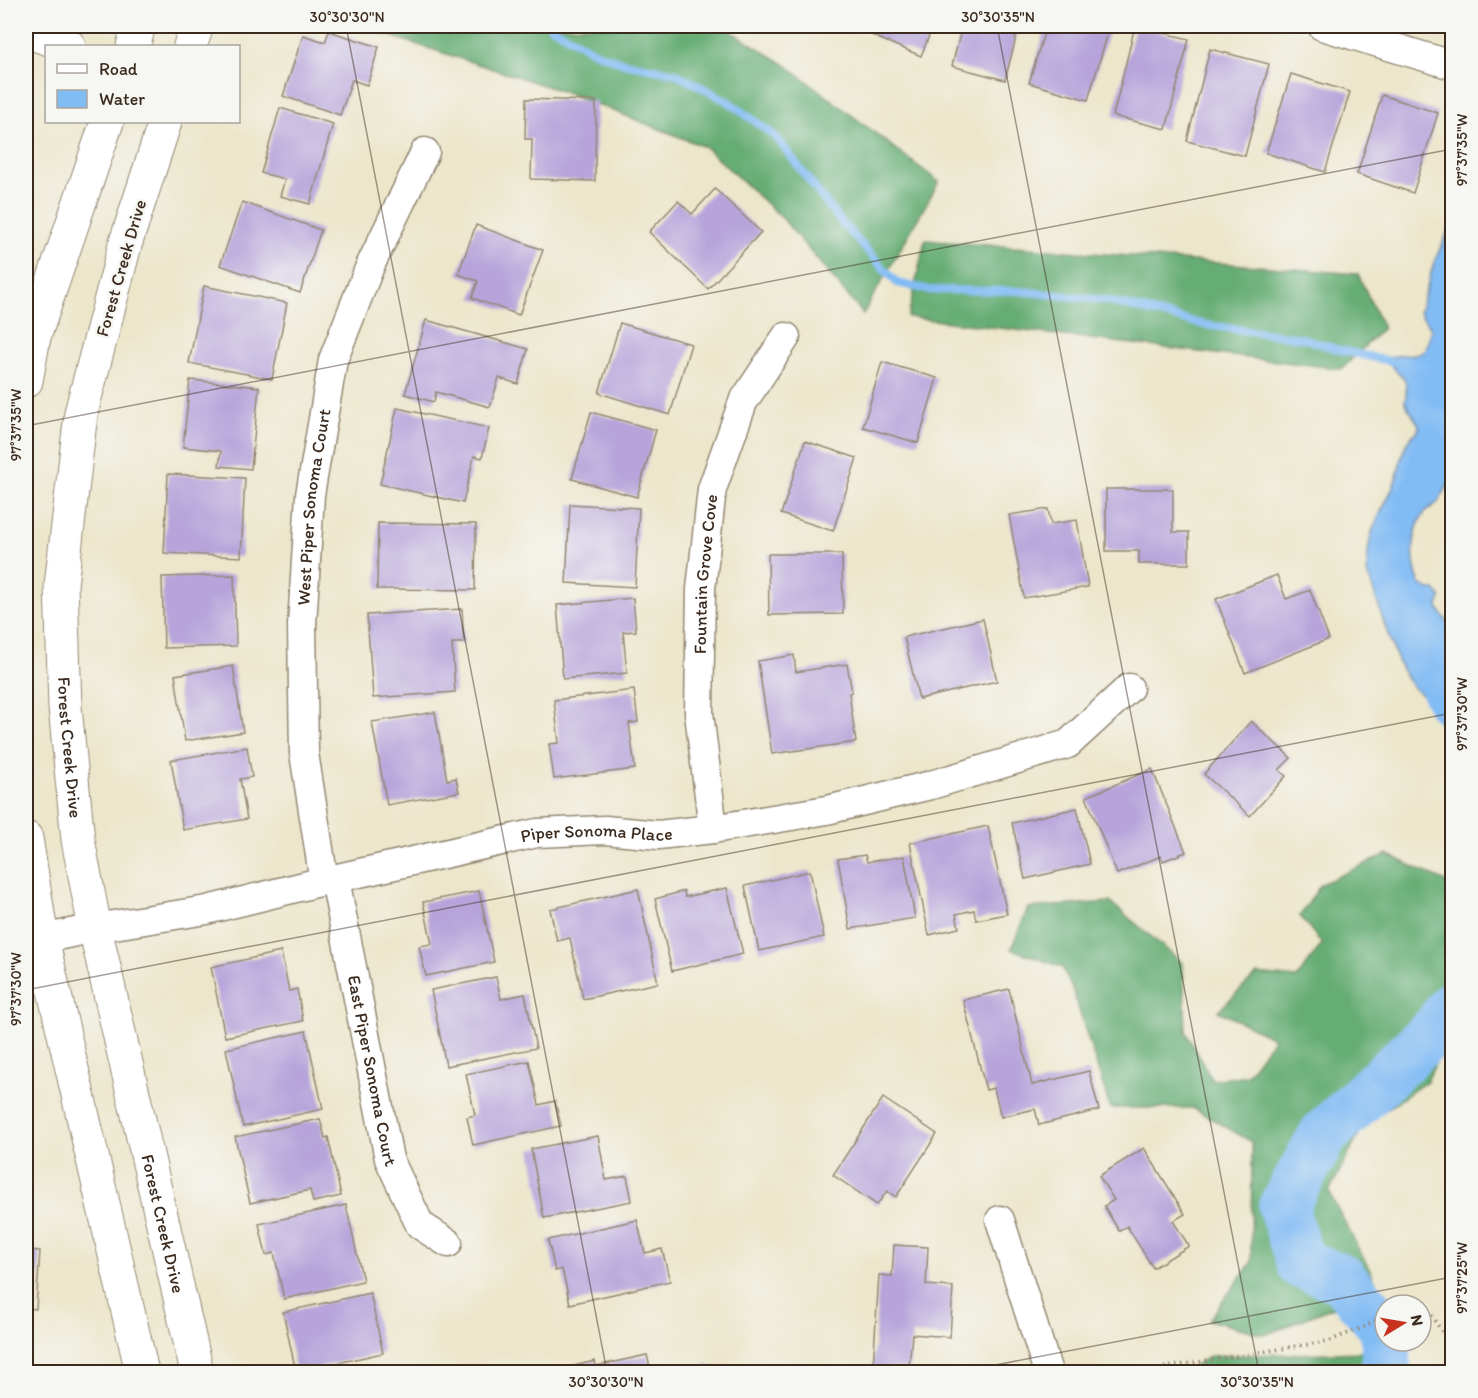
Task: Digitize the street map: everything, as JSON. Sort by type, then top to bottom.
[{"type":"street","points":[[133,45],[140,26]]},
{"type":"street","points":[[190,45],[197,26]]},
{"type":"street","points":[[1322,26],[1452,65]]},
{"type":"street","points":[[26,31],[66,45]]},
{"type":"street","points":[[26,381],[34,337],[107,123]]},
{"type":"street","name":"Forest Creek Drive","points":[[165,123],[125,245],[81,413],[61,585],[65,707],[78,840],[95,928],[197,1372]]},
{"type":"street","name":"West Piper Sonoma Court","points":[[330,880],[304,753],[302,625],[310,495],[333,360],[369,266],[425,152]]},
{"type":"street","name":"Fountain Grove Cove","points":[[713,828],[699,713],[701,589],[712,489],[743,402],[786,337]]},
{"type":"street","name":"Piper Sonoma Place","points":[[42,939],[207,910],[537,833],[605,830],[658,835],[827,810],[931,785],[1068,744],[1129,688]]},
{"type":"street","points":[[26,838],[42,939],[142,1372]]},
{"type":"street","name":"East Piper Sonoma Court","points":[[330,880],[389,1159],[420,1225],[448,1243]]},
{"type":"street","points":[[1000,1220],[1048,1372]]},
{"type":"path","points":[[1433,1318],[1452,1344]]},
{"type":"path","points":[[1153,1372],[1162,1368],[1329,1341],[1373,1322]]},
{"type":"green space","points":[[359,26],[722,26],[786,65],[939,182],[863,314],[783,219],[705,147],[568,93]]},
{"type":"green space","points":[[925,240],[1358,274],[1383,328],[1342,369],[908,317]]},
{"type":"green space","points":[[1387,854],[1452,885],[1452,1030],[1427,1081],[1364,1125],[1329,1192],[1379,1288],[1265,1335],[1209,1320],[1251,1263],[1252,1142],[1193,1108],[1110,1108],[1073,991],[1062,967],[1011,949],[1028,908],[1110,902],[1183,963],[1186,1032],[1212,1080],[1247,1075],[1274,1038],[1218,1011],[1257,974],[1297,978],[1322,944],[1300,916],[1321,884]]},
{"type":"green space","points":[[1367,1352],[1357,1372],[1183,1372],[1210,1356]]},
{"type":"water","points":[[1452,223],[1452,479],[1437,503],[1426,511],[1421,519],[1417,527],[1414,547],[1415,566],[1420,584],[1429,590],[1435,590],[1441,597],[1438,607],[1452,635],[1454,659],[1452,691],[1441,700],[1424,696],[1410,684],[1395,655],[1367,568],[1372,532],[1397,476],[1403,451],[1418,431],[1419,425],[1405,403],[1406,386],[1403,377],[1386,359],[1417,354],[1426,348],[1431,328],[1419,312],[1435,260]]},
{"type":"building","points":[[877,26],[933,26],[921,56],[873,36]]},
{"type":"building","points":[[962,26],[1019,26],[1005,80],[952,66]]},
{"type":"building","points":[[1046,26],[1110,26],[1088,100],[1029,83]]},
{"type":"building","points":[[1135,26],[1189,39],[1166,129],[1113,116]]},
{"type":"building","points":[[329,31],[379,47],[367,85],[352,80],[340,115],[283,96],[303,35],[325,42]]},
{"type":"building","points":[[1210,49],[1269,64],[1245,156],[1187,141]]},
{"type":"building","points":[[1291,74],[1350,92],[1325,172],[1266,153]]},
{"type":"building","points":[[1382,95],[1438,113],[1413,193],[1357,174]]},
{"type":"building","points":[[526,99],[596,101],[595,181],[531,179],[532,139],[525,139]]},
{"type":"building","points":[[280,108],[333,124],[310,204],[280,196],[285,179],[261,173]]},
{"type":"building","points":[[715,189],[761,232],[708,289],[649,232],[678,201],[692,214]]},
{"type":"building","points":[[242,202],[321,230],[300,293],[220,265]]},
{"type":"building","points":[[476,225],[543,250],[519,315],[472,298],[478,281],[458,274]]},
{"type":"building","points":[[204,286],[287,303],[272,379],[189,363]]},
{"type":"building","points":[[426,320],[528,349],[518,384],[499,378],[490,407],[436,392],[434,402],[405,394]]},
{"type":"building","points":[[620,323],[691,344],[670,415],[599,393]]},
{"type":"building","points":[[882,362],[937,378],[918,443],[863,427]]},
{"type":"building","points":[[190,380],[259,387],[251,469],[219,466],[221,451],[183,447]]},
{"type":"building","points":[[397,408],[489,428],[482,458],[474,456],[463,503],[380,484]]},
{"type":"building","points":[[591,412],[656,430],[637,497],[572,479]]},
{"type":"building","points":[[805,441],[857,458],[833,531],[781,514]]},
{"type":"building","points":[[168,474],[245,478],[241,557],[164,553]]},
{"type":"building","points":[[1106,489],[1173,489],[1173,532],[1189,532],[1189,564],[1139,564],[1139,551],[1106,551]]},
{"type":"building","points":[[570,504],[639,508],[635,587],[566,583]]},
{"type":"building","points":[[1048,509],[1051,524],[1077,520],[1088,587],[1024,598],[1009,515]]},
{"type":"building","points":[[378,523],[476,524],[475,590],[377,589]]},
{"type":"building","points":[[768,554],[842,554],[843,614],[769,615]]},
{"type":"building","points":[[234,575],[236,646],[164,648],[162,577]]},
{"type":"building","points":[[1277,575],[1286,599],[1310,590],[1329,639],[1245,673],[1216,599]]},
{"type":"building","points":[[633,598],[636,631],[623,632],[627,673],[563,679],[557,605]]},
{"type":"building","points":[[462,609],[464,643],[452,643],[455,692],[373,698],[367,615]]},
{"type":"building","points":[[983,619],[997,681],[919,699],[904,637]]},
{"type":"building","points":[[794,655],[796,672],[847,664],[856,742],[772,754],[758,661]]},
{"type":"building","points":[[233,666],[243,732],[185,741],[175,675]]},
{"type":"building","points":[[634,690],[638,722],[629,723],[635,769],[554,779],[549,744],[559,743],[554,700]]},
{"type":"building","points":[[435,712],[447,780],[456,778],[459,792],[387,805],[372,722]]},
{"type":"building","points":[[1251,721],[1291,758],[1279,770],[1286,776],[1250,816],[1204,774]]},
{"type":"building","points":[[247,747],[252,777],[240,779],[247,819],[183,830],[171,760]]},
{"type":"building","points":[[1152,769],[1186,852],[1163,861],[1161,856],[1117,874],[1086,797]]},
{"type":"building","points":[[1077,808],[1090,864],[1025,879],[1012,823]]},
{"type":"building","points":[[988,826],[1007,914],[976,920],[974,910],[956,914],[959,928],[929,935],[910,843]]},
{"type":"building","points":[[865,855],[867,862],[904,856],[915,918],[850,929],[838,859]]},
{"type":"building","points":[[810,871],[824,937],[759,951],[745,886]]},
{"type":"building","points":[[727,888],[743,954],[672,971],[655,899],[684,891],[685,897]]},
{"type":"building","points":[[638,889],[658,983],[583,999],[570,938],[557,941],[550,909]]},
{"type":"building","points":[[479,891],[494,962],[426,976],[419,946],[432,944],[423,902]]},
{"type":"building","points":[[281,952],[289,991],[297,989],[303,1021],[225,1037],[211,967]]},
{"type":"building","points":[[496,977],[501,999],[525,994],[536,1048],[446,1066],[431,990]]},
{"type":"building","points":[[1009,989],[1032,1085],[1089,1071],[1099,1110],[1039,1125],[1035,1109],[1001,1117],[994,1088],[986,1090],[963,1000]]},
{"type":"building","points":[[306,1031],[323,1109],[243,1127],[226,1049]]},
{"type":"building","points":[[529,1061],[539,1105],[555,1101],[561,1126],[473,1145],[467,1117],[475,1115],[466,1074]]},
{"type":"building","points":[[883,1098],[937,1134],[896,1197],[887,1191],[877,1205],[833,1175]]},
{"type":"building","points":[[320,1119],[325,1138],[328,1137],[341,1196],[313,1202],[310,1190],[250,1203],[235,1137]]},
{"type":"building","points":[[598,1136],[606,1180],[627,1176],[632,1201],[544,1218],[531,1149]]},
{"type":"building","points":[[1144,1148],[1185,1214],[1173,1221],[1189,1246],[1153,1268],[1127,1226],[1119,1231],[1104,1206],[1114,1200],[1099,1176]]},
{"type":"building","points":[[346,1205],[363,1281],[284,1299],[274,1253],[266,1255],[259,1224]]},
{"type":"building","points":[[637,1220],[645,1253],[662,1249],[670,1281],[570,1304],[562,1269],[555,1271],[548,1240]]},
{"type":"building","points":[[894,1245],[928,1247],[926,1285],[953,1287],[950,1337],[912,1334],[909,1369],[873,1367],[879,1275],[892,1276]]},
{"type":"building","points":[[26,1250],[40,1251],[36,1309],[26,1308]]},
{"type":"building","points":[[370,1293],[383,1353],[296,1372],[283,1312]]},
{"type":"building","points":[[647,1355],[651,1372],[548,1372],[595,1361],[596,1366]]},
{"type":"building","points":[[710,1364],[712,1372],[674,1372]]},
{"type":"waterway","points":[[550,26],[594,52],[624,63],[675,73],[729,102],[776,137],[840,221],[897,283],[929,290],[1019,291],[1103,300],[1205,325],[1302,338],[1340,350],[1394,362]]},
{"type":"waterway","points":[[1419,634],[1452,701]]},
{"type":"waterway","points":[[1373,1315],[1342,1279],[1301,1264],[1283,1207],[1324,1134],[1437,1028],[1452,1006]]},
{"type":"waterway","points":[[1386,1353],[1386,1372]]}]
